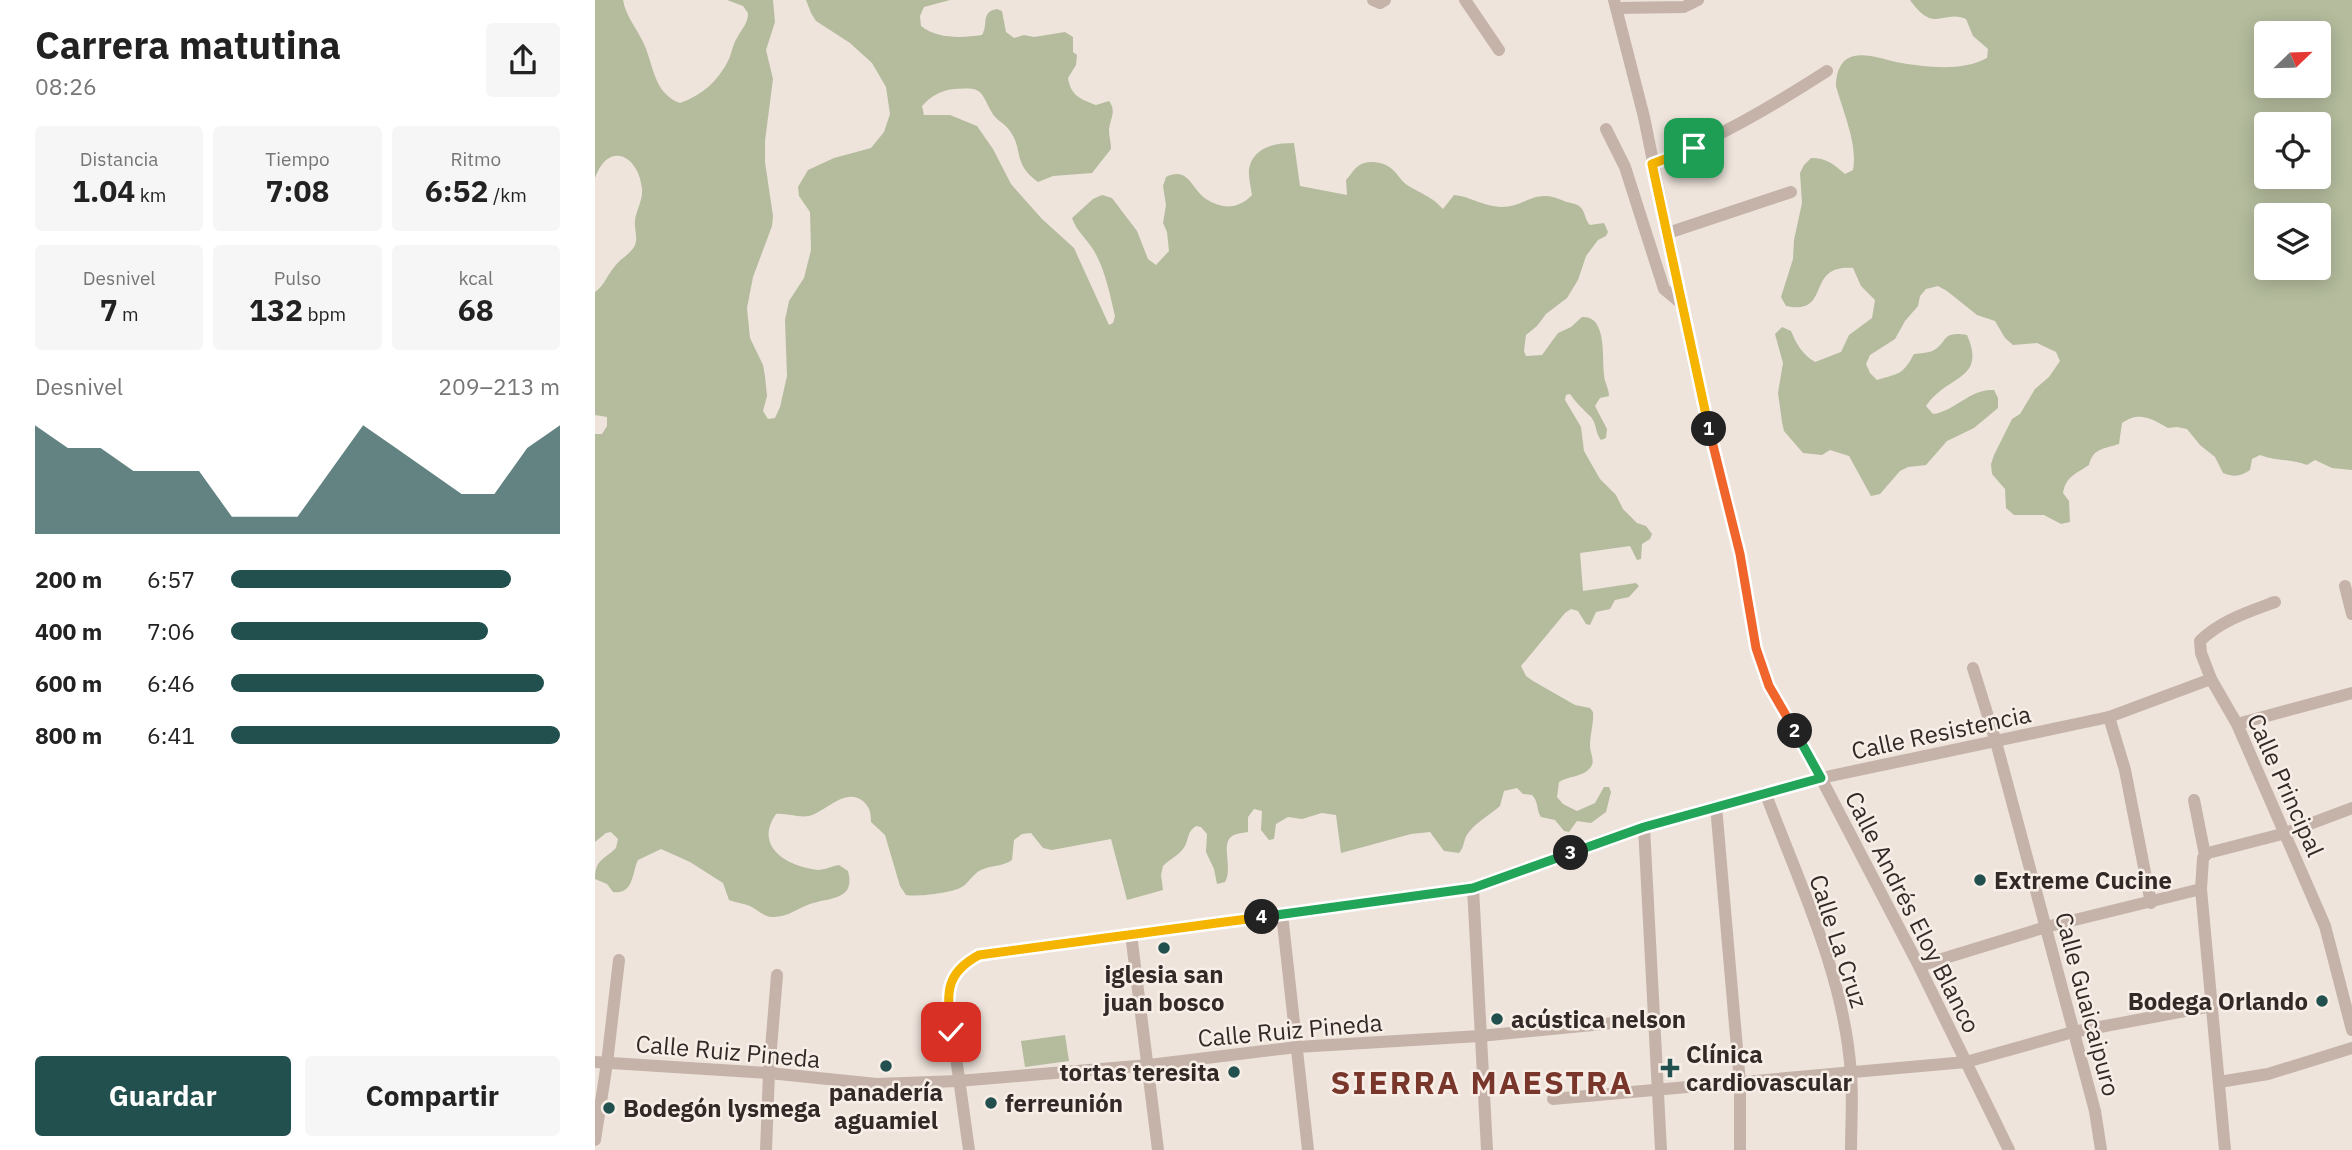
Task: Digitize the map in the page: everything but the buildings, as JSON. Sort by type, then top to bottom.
[{"type":"street","points":[[1373,0],[1380,3],[1385,0]]},
{"type":"street","points":[[1465,0],[1499,50]]},
{"type":"street","points":[[1616,4],[1684,6],[1698,0]]},
{"type":"street","name":"Calle Andrés Eloy Blanco","points":[[1616,4],[1644,117],[1695,369],[1740,554],[1756,648],[1769,686],[1821,778],[1919,965],[2009,1150]]},
{"type":"street","points":[[1652,164],[1694,148],[1734,127],[1827,71]]},
{"type":"street","points":[[1606,129],[1625,167],[1664,289],[1682,304]]},
{"type":"street","points":[[1668,233],[1791,192]]},
{"type":"street","points":[[2345,586],[2352,614]]},
{"type":"street","name":"Calle Principal","points":[[2274,602],[2241,614],[2208,633],[2200,641],[2201,653],[2211,679],[2237,724],[2325,926],[2352,1030]]},
{"type":"street","name":"Calle Guaicaipuro","points":[[1973,668],[1996,742],[2095,1111],[2101,1150]]},
{"type":"street","name":"Calle Resistencia","points":[[969,1150],[948,1000],[953,977],[962,964],[979,955],[1473,888],[1644,827],[1765,792],[2109,717],[2211,679]]},
{"type":"street","points":[[2237,724],[2352,694]]},
{"type":"street","points":[[2109,717],[2125,770],[2151,902]]},
{"type":"street","name":"Calle La Cruz","points":[[1765,792],[1829,962],[1840,1003],[1851,1074],[1851,1150]]},
{"type":"street","points":[[2194,800],[2205,855],[2201,889],[2225,1150]]},
{"type":"street","points":[[1716,806],[1739,1083],[1740,1150]]},
{"type":"street","points":[[2205,855],[2286,832],[2352,808]]},
{"type":"street","points":[[1644,827],[1661,1150]]},
{"type":"street","points":[[1473,888],[1487,1150]]},
{"type":"street","points":[[1919,965],[2046,927],[2201,889]]},
{"type":"street","points":[[1282,914],[1308,1150]]},
{"type":"street","points":[[1131,934],[1158,1150]]},
{"type":"street","points":[[595,1140],[601,1063],[619,960]]},
{"type":"street","points":[[766,1150],[777,975]]},
{"type":"street","points":[[1553,1099],[1966,1062],[2073,1032],[2212,1006]]},
{"type":"street","name":"Calle Ruiz Pineda","points":[[601,1063],[769,1073],[877,1084],[958,1081],[1149,1065],[1297,1047],[1480,1036],[1654,1019]]},
{"type":"street","points":[[2219,1082],[2268,1074],[2352,1048]]},
{"type":"green space","points":[[595,0],[623,0],[659,84],[664,92],[680,103],[703,91],[720,74],[746,23],[748,13],[743,6],[727,0],[773,0],[775,22],[766,50],[773,79],[765,162],[773,216],[772,226],[753,277],[747,308],[750,338],[763,365],[767,396],[763,411],[768,419],[775,418],[780,407],[787,376],[785,320],[789,301],[804,278],[811,250],[810,212],[799,196],[798,187],[808,170],[834,158],[871,148],[884,132],[890,114],[886,87],[872,63],[850,43],[816,21],[806,0],[950,0],[924,7],[920,16],[921,26],[942,35],[982,35],[988,13],[997,9],[1002,11],[1006,32],[1014,38],[1065,32],[1073,37],[1073,52],[1077,55],[1076,65],[1068,78],[1071,89],[1081,99],[1096,105],[1109,101],[1113,108],[1109,130],[1111,149],[1092,173],[1053,176],[1038,182],[1021,163],[1010,131],[995,117],[979,91],[945,91],[933,96],[922,106],[924,115],[950,115],[977,126],[993,149],[1011,184],[1042,219],[1074,248],[1109,325],[1113,323],[1115,316],[1104,274],[1094,251],[1072,218],[1093,199],[1102,195],[1112,198],[1137,231],[1148,259],[1156,265],[1169,251],[1163,223],[1166,205],[1163,186],[1166,177],[1174,174],[1185,176],[1201,195],[1212,203],[1236,205],[1252,195],[1249,172],[1253,159],[1262,150],[1274,145],[1294,143],[1300,186],[1347,195],[1346,180],[1354,170],[1360,164],[1374,162],[1388,166],[1407,185],[1443,209],[1454,195],[1501,207],[1545,196],[1576,204],[1583,210],[1590,225],[1604,223],[1608,232],[1606,236],[1598,240],[1586,256],[1578,280],[1567,298],[1546,314],[1526,335],[1524,351],[1526,356],[1542,355],[1558,333],[1571,327],[1582,317],[1590,318],[1596,323],[1602,338],[1604,377],[1609,396],[1600,398],[1595,406],[1607,429],[1606,438],[1601,440],[1593,420],[1570,394],[1566,395],[1565,400],[1581,427],[1584,451],[1600,479],[1616,495],[1623,509],[1637,523],[1646,526],[1652,534],[1650,539],[1642,544],[1641,559],[1637,560],[1630,546],[1580,553],[1583,591],[1636,583],[1639,586],[1629,597],[1615,600],[1610,609],[1596,612],[1590,625],[1586,624],[1578,611],[1571,609],[1565,613],[1521,666],[1526,676],[1533,681],[1575,705],[1590,708],[1593,712],[1590,746],[1592,766],[1583,773],[1559,782],[1557,797],[1563,804],[1577,811],[1595,803],[1604,787],[1609,787],[1611,792],[1606,812],[1591,823],[1577,821],[1569,832],[1564,831],[1555,820],[1541,817],[1532,795],[1523,794],[1517,788],[1504,791],[1500,806],[1469,832],[1459,853],[1444,851],[1430,832],[1411,834],[1341,853],[1336,815],[1322,813],[1302,819],[1288,817],[1276,824],[1274,839],[1269,840],[1261,830],[1262,811],[1254,809],[1248,817],[1248,832],[1235,835],[1228,841],[1228,871],[1225,882],[1217,884],[1206,852],[1207,834],[1201,827],[1196,826],[1183,849],[1163,866],[1163,890],[1127,900],[1111,839],[1052,850],[1043,848],[1031,833],[1022,834],[1014,840],[1012,860],[981,870],[960,888],[933,894],[906,895],[900,886],[885,835],[871,822],[866,804],[850,797],[809,816],[776,814],[769,836],[777,853],[785,860],[807,868],[820,870],[839,865],[848,871],[849,881],[845,893],[784,916],[768,916],[750,906],[729,900],[723,883],[690,862],[661,849],[638,860],[631,882],[625,890],[613,892],[607,884],[595,879],[598,864],[616,848],[618,839],[611,832],[595,842],[595,434],[602,434],[607,426],[607,417],[595,415],[595,292],[612,269],[634,247],[635,221],[642,189],[635,168],[622,156],[607,159],[595,178]]},
{"type":"green space","points":[[1910,0],[2352,0],[2352,470],[2332,468],[2315,460],[2307,465],[2260,455],[2252,459],[2250,470],[2240,475],[2230,475],[2223,473],[2215,457],[2200,445],[2187,429],[2168,428],[2150,419],[2134,417],[2122,423],[2119,444],[2096,452],[2089,465],[2072,476],[2067,483],[2063,493],[2069,501],[2070,522],[2061,524],[2044,515],[2014,515],[2006,508],[2005,489],[1992,474],[1991,464],[2012,419],[2020,414],[2035,389],[2049,377],[2060,361],[2056,352],[2037,343],[2013,345],[2005,338],[1995,321],[1977,315],[1938,286],[1926,289],[1920,296],[1918,306],[1895,339],[1870,355],[1866,364],[1870,373],[1877,380],[1895,374],[1903,370],[1914,354],[1932,351],[1952,334],[1967,335],[1972,350],[1972,361],[1968,369],[1926,406],[1933,414],[1949,409],[1978,392],[1994,390],[1998,398],[1998,408],[1974,428],[1947,441],[1926,465],[1900,471],[1880,494],[1871,496],[1849,456],[1830,450],[1822,455],[1803,453],[1784,431],[1778,393],[1783,363],[1775,334],[1782,327],[1791,331],[1800,349],[1815,362],[1841,352],[1849,335],[1872,318],[1875,300],[1861,286],[1853,268],[1838,269],[1828,274],[1809,304],[1800,307],[1786,306],[1781,297],[1793,259],[1802,203],[1800,173],[1811,158],[1829,162],[1845,174],[1853,170],[1852,139],[1836,86],[1840,68],[1845,60],[1859,55],[1931,67],[1955,67],[1987,58],[1988,49],[1973,36],[1966,19],[1932,19]]},
{"type":"green space","points":[[1065,1035],[1069,1061],[1025,1067],[1021,1041]]},
{"type":"place","name":"Extreme Cucine","points":[[1980,880]]},
{"type":"place","name":"iglesia san juan bosco","points":[[1164,948]]},
{"type":"place","name":"Bodega Orlando","points":[[2322,1001]]},
{"type":"place","name":"acústica nelson","points":[[1497,1019]]},
{"type":"place","name":"panadería aguamiel","points":[[886,1066]]},
{"type":"place","name":"Clínica cardiovascular","points":[[1670,1068]]},
{"type":"place","name":"tortas teresita","points":[[1234,1072]]},
{"type":"place","name":"ferreunión","points":[[991,1103]]},
{"type":"place","name":"Bodegón lysmega","points":[[609,1108]]},
{"type":"district","name":"SIERRA MAESTRA","points":[[1482,1082]]},
{"type":"route","points":[[951,1032],[948,1000],[953,977],[962,964],[979,955],[1473,888],[1644,827],[1821,778],[1769,686],[1756,648],[1740,554],[1695,369],[1652,164],[1694,148]]}]
